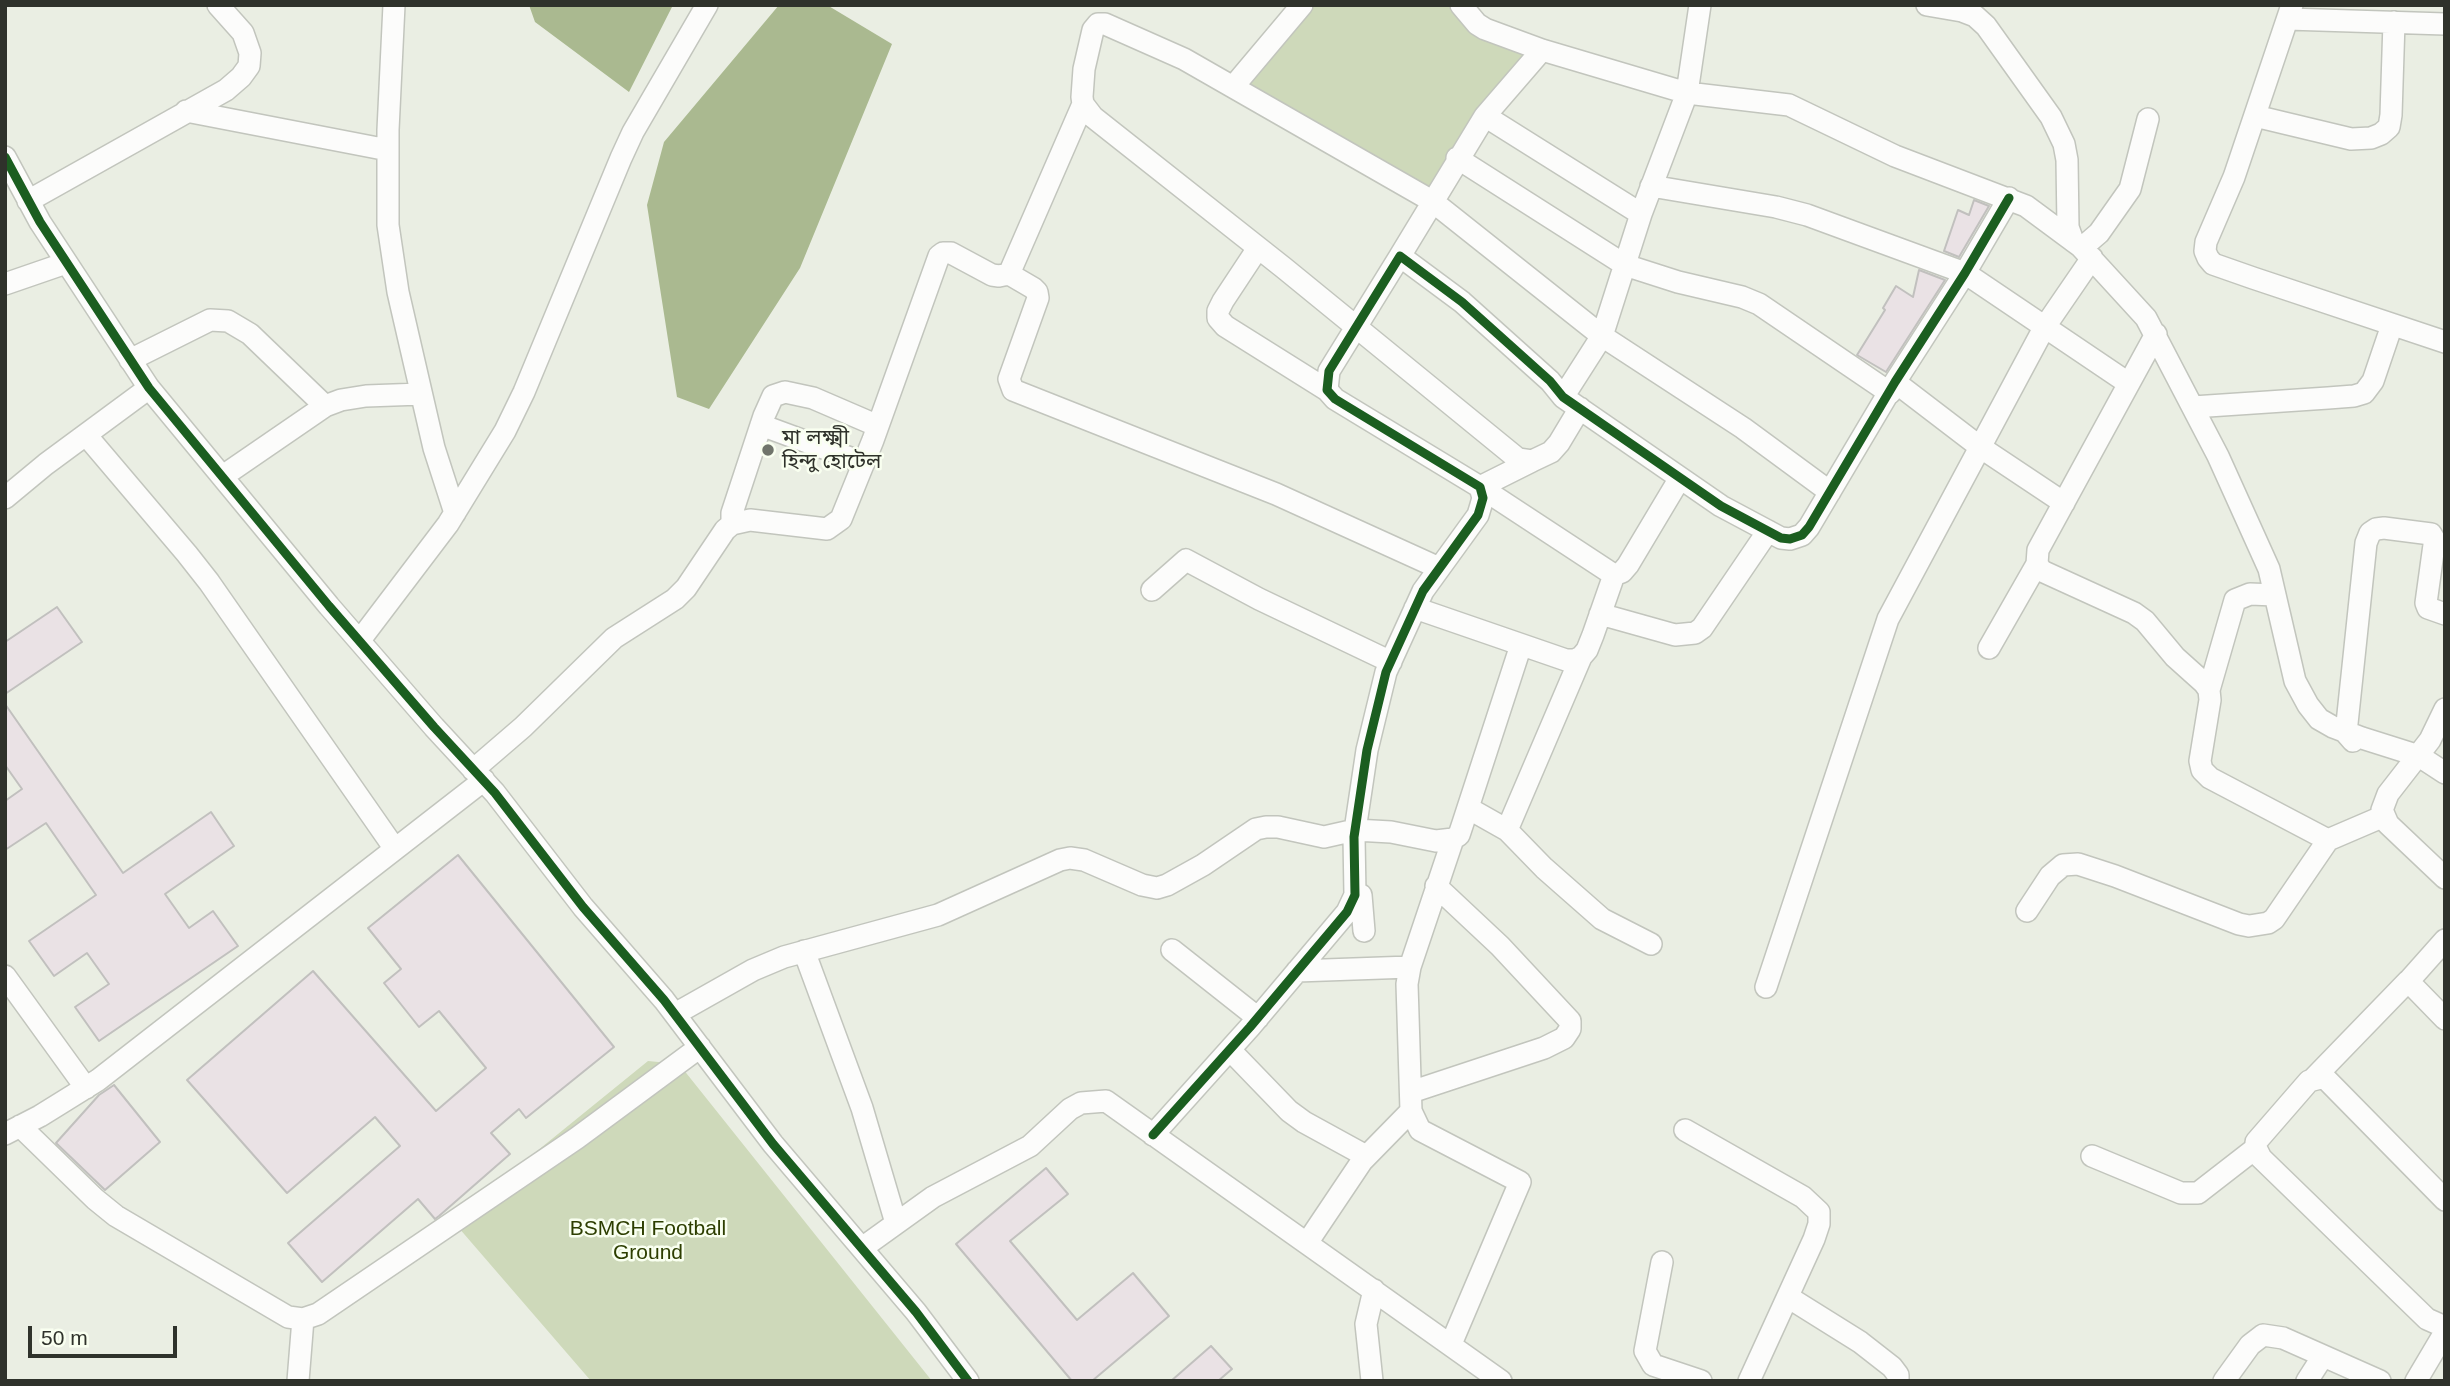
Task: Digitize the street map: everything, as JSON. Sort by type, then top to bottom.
[{"type":"street","points":[[29,201],[226,90],[241,77],[249,66],[250,53],[243,33],[218,5]]},
{"type":"street","points":[[394,5],[387,150],[388,225],[398,292],[434,448],[454,513]]},
{"type":"street","points":[[360,640],[454,513],[486,464],[524,392],[574,267],[634,132],[706,5]]},
{"type":"street","points":[[1233,87],[1302,5]]},
{"type":"street","points":[[1461,5],[1477,24],[1485,29],[1542,50],[1687,93],[1789,106],[1895,156],[2026,205],[2086,252]]},
{"type":"street","points":[[1480,487],[1551,452],[1602,337],[1641,214],[1687,93],[1700,5]]},
{"type":"street","points":[[1927,5],[1975,16],[1986,26],[2051,117],[2064,144],[2067,160],[2068,227],[2073,241],[2137,306],[2156,334],[2193,407],[2270,569],[2295,681],[2308,705],[2319,719],[2346,733],[2419,755],[2445,773]]},
{"type":"street","points":[[2445,24],[2290,12],[2234,177],[2206,242],[2205,251],[2213,264],[2445,342]]},
{"type":"street","points":[[2255,116],[2351,139],[2371,138],[2381,134],[2389,127],[2391,115],[2394,22]]},
{"type":"street","points":[[1532,460],[1518,459],[1093,117],[1083,104],[1082,97],[1089,41],[1098,24],[1117,29],[1184,58],[1432,201],[1602,337],[1743,428],[1830,492]]},
{"type":"street","points":[[1327,390],[1329,371],[1457,158],[1485,116],[1542,50]]},
{"type":"street","points":[[1009,274],[1083,104]]},
{"type":"street","points":[[186,111],[387,150]]},
{"type":"street","points":[[1485,116],[1641,214]]},
{"type":"street","points":[[1766,986],[1888,619],[2086,252],[2084,246],[2099,233],[2130,189],[2148,119]]},
{"type":"street","points":[[5,157],[66,263],[149,388],[434,727],[479,775],[583,907],[675,1014],[773,1144],[916,1312],[968,1381]]},
{"type":"street","points":[[1457,158],[1625,265],[1759,304],[1892,387],[2064,503]]},
{"type":"street","points":[[1651,187],[1776,207],[1807,215],[1965,273],[2129,383]]},
{"type":"street","points":[[1400,256],[1462,302],[1571,403],[1721,506],[1781,538],[1790,539],[1802,535],[1810,527],[1892,387],[2009,198]]},
{"type":"street","points":[[1258,248],[1218,311],[1218,318],[1225,326],[1327,390],[1335,399],[1480,487],[1614,575]]},
{"type":"street","points":[[700,1047],[577,1138],[318,1314],[303,1319],[288,1317],[116,1216],[13,1130],[86,1088],[394,849],[479,775],[523,727],[614,638],[675,599],[686,588],[725,530],[732,524],[750,520],[818,529],[835,525],[841,519],[864,463],[939,256],[943,253],[951,253],[992,275],[1009,274],[1037,292],[1038,298],[1009,379],[1013,390],[1240,479],[1439,568]]},
{"type":"street","points":[[5,284],[66,263]]},
{"type":"street","points":[[130,360],[210,320],[228,321],[250,334],[325,406]]},
{"type":"street","points":[[2193,407],[2354,396],[2364,393],[2373,381],[2392,325]]},
{"type":"street","points":[[1989,648],[2037,564],[2038,550],[2156,334]]},
{"type":"street","points":[[5,498],[149,388]]},
{"type":"street","points":[[732,524],[732,513],[773,396],[785,392],[813,398],[878,426]]},
{"type":"street","points":[[223,476],[325,406],[366,396],[422,394]]},
{"type":"street","points":[[761,425],[864,463]]},
{"type":"street","points":[[86,435],[202,572],[394,849]]},
{"type":"street","points":[[1507,830],[1581,657],[1593,635],[1614,575],[1622,572],[1628,565],[1680,478]]},
{"type":"street","points":[[1153,1136],[1258,1018],[1347,912],[1355,895],[1355,830],[1367,750],[1391,662],[1423,591],[1478,515],[1483,498],[1480,487]]},
{"type":"street","points":[[2346,733],[2366,542],[2370,533],[2384,528],[2431,534],[2434,545],[2426,603],[2428,608],[2445,614]]},
{"type":"street","points":[[1600,614],[1675,635],[1695,633],[1702,628],[1768,531]]},
{"type":"street","points":[[1152,590],[1186,560],[1259,599],[1391,662]]},
{"type":"street","points":[[2037,564],[2042,571],[2134,613],[2145,621],[2175,657],[2209,690]]},
{"type":"street","points":[[2275,595],[2250,594],[2235,600],[2209,690],[2210,700],[2200,761],[2203,778],[2210,778],[2328,841]]},
{"type":"street","points":[[1415,607],[1566,660],[1581,657]]},
{"type":"street","points":[[675,1014],[753,970],[784,957],[938,915],[1060,860],[1084,860],[1142,885],[1157,888],[1203,865],[1256,829],[1278,827],[1324,837],[1355,830],[1391,832],[1436,841],[1453,839],[1459,835],[1521,645]]},
{"type":"street","points":[[2445,709],[2419,755],[2388,794],[2382,810],[2388,824],[2445,878]]},
{"type":"street","points":[[2346,733],[2360,752]]},
{"type":"street","points":[[1468,808],[1507,830],[1544,868],[1602,919],[1651,944]]},
{"type":"street","points":[[2027,911],[2050,876],[2063,865],[2078,864],[2239,924],[2249,926],[2268,923],[2274,919],[2328,841],[2384,816]]},
{"type":"street","points":[[1451,1343],[1520,1182],[1420,1130],[1411,1101],[1407,984],[1453,839]]},
{"type":"street","points":[[1307,1243],[1366,1156],[1411,1101],[1544,1048],[1564,1038],[1570,1029],[1570,1021],[1500,946],[1436,886]]},
{"type":"street","points":[[1355,895],[1361,895],[1364,931]]},
{"type":"street","points":[[2416,1381],[2445,1330],[2427,1319],[2261,1158],[2256,1142],[2445,940]]},
{"type":"street","points":[[1172,950],[1258,1018]]},
{"type":"street","points":[[804,951],[862,1108],[896,1223]]},
{"type":"street","points":[[1297,971],[1410,968]]},
{"type":"street","points":[[5,976],[86,1088]]},
{"type":"street","points":[[2405,985],[2408,981],[2445,1019]]},
{"type":"street","points":[[1230,1050],[1289,1111],[1366,1156]]},
{"type":"street","points":[[2314,1078],[2324,1077],[2331,1082],[2445,1200]]},
{"type":"street","points":[[862,1248],[933,1197],[1030,1146],[1070,1109],[1081,1103],[1106,1101],[1501,1381]]},
{"type":"street","points":[[1685,1130],[1803,1197],[1819,1212],[1819,1224],[1814,1238],[1749,1381]]},
{"type":"street","points":[[2092,1156],[2181,1193],[2198,1193],[2256,1148]]},
{"type":"street","points":[[1662,1262],[1645,1345],[1647,1357],[1661,1369],[1701,1381]]},
{"type":"street","points":[[1373,1381],[1366,1324],[1374,1290]]},
{"type":"street","points":[[1788,1297],[1860,1342],[1892,1367],[1898,1375],[1898,1381]]},
{"type":"street","points":[[298,1381],[303,1319]]},
{"type":"street","points":[[2224,1381],[2250,1345],[2263,1335],[2283,1338],[2380,1381]]},
{"type":"street","points":[[2307,1381],[2323,1356]]},
{"type":"green space","points":[[1313,5],[1457,5],[1528,50],[1432,201],[1325,153],[1243,93]]},
{"type":"green space","name":"BSMCH Football Ground","points":[[648,1061],[679,1064],[932,1381],[591,1381],[452,1220]]},
{"type":"shaded area","points":[[529,5],[673,5],[629,92],[535,22]]},
{"type":"shaded area","points":[[779,5],[827,5],[892,44],[800,268],[709,409],[677,397],[647,205],[664,142]]},
{"type":"building","points":[[1974,200],[1989,206],[1959,257],[1944,251],[1958,210],[1969,215]]},
{"type":"building","points":[[1919,270],[1945,280],[1886,372],[1857,355],[1885,310],[1883,308],[1896,286],[1913,297]]},
{"type":"building","points":[[57,607],[82,642],[5,694],[5,642]]},
{"type":"building","points":[[5,704],[123,873],[211,812],[234,846],[165,894],[189,928],[213,911],[238,946],[99,1041],[75,1007],[109,984],[87,953],[54,976],[29,941],[96,895],[46,823],[5,850],[5,801],[22,789],[5,765]]},
{"type":"building","points":[[458,855],[614,1047],[526,1118],[519,1109],[491,1133],[510,1154],[439,1216],[435,1219],[418,1199],[322,1282],[288,1243],[400,1146],[375,1117],[287,1193],[187,1080],[313,971],[436,1111],[486,1068],[439,1011],[419,1027],[384,983],[401,969],[368,928]]},
{"type":"building","points":[[114,1085],[160,1142],[105,1190],[56,1143],[99,1095]]},
{"type":"building","points":[[1046,1168],[1068,1194],[1010,1241],[1077,1320],[1133,1273],[1169,1316],[1092,1381],[1072,1381],[956,1244]]},
{"type":"building","points":[[1211,1346],[1232,1369],[1218,1381],[1171,1381]]},
{"type":"cycle path","points":[[5,157],[40,222],[149,388],[329,606],[495,793],[583,907],[664,1000],[773,1144],[916,1312],[968,1381]]},
{"type":"cycle path","points":[[1153,1135],[1250,1027],[1347,912],[1355,895],[1354,837],[1367,750],[1386,672],[1423,591],[1478,515],[1483,498],[1480,487],[1335,399],[1327,390],[1329,371],[1400,256],[1462,302],[1550,381],[1563,397],[1721,506],[1781,538],[1790,539],[1802,535],[1809,527],[2009,198]]},
{"type":"place","name":"মা লক্ষ্মী হিন্দু হোটেল","points":[[768,450]]}]
